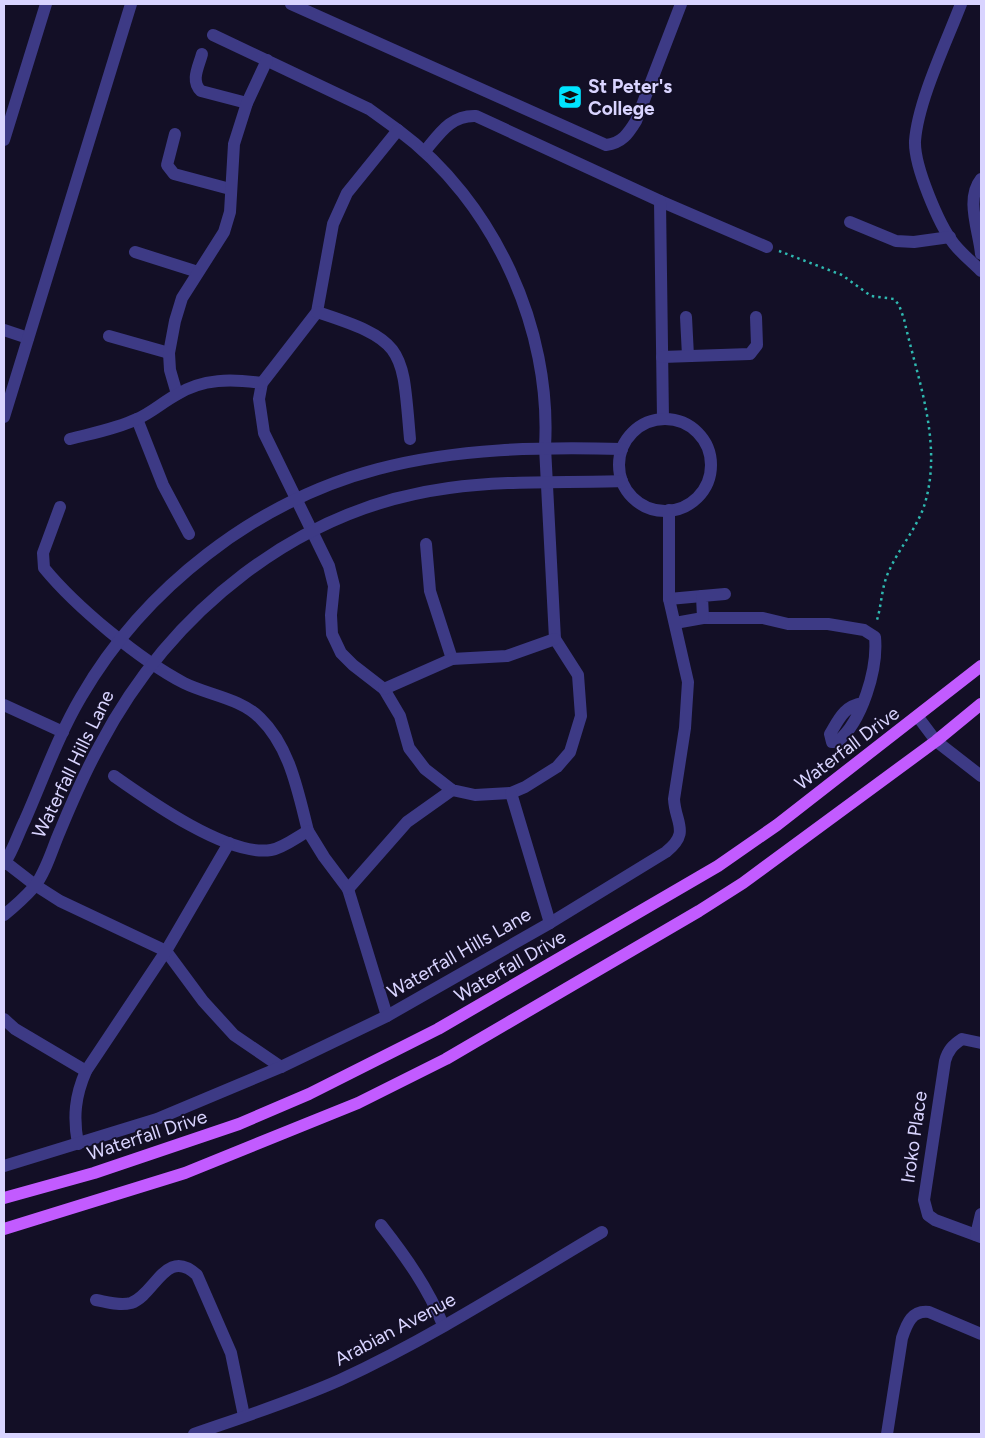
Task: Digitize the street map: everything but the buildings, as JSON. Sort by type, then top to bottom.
[{"type":"main road","name":"Waterfall Drive","points":[[4,1198],[94,1173],[239,1124],[309,1094],[438,1029],[718,866],[777,825],[981,666]]},
{"type":"main road","points":[[4,1229],[185,1172],[358,1104],[446,1059],[699,911],[785,853],[936,741],[981,704]]},
{"type":"street","points":[[4,140],[46,4]]},
{"type":"street","points":[[4,417],[131,4]]},
{"type":"street","points":[[292,4],[606,145],[615,144],[626,137],[636,122],[681,4]]},
{"type":"street","points":[[961,4],[922,107],[915,144],[926,187],[950,237],[981,271]]},
{"type":"street","points":[[213,35],[370,109],[398,130],[425,151],[446,174],[481,220],[499,248],[516,283],[532,326],[539,358],[547,424],[546,447],[555,639],[578,676],[581,716],[570,752],[557,767],[532,783],[511,793],[475,795],[452,790],[425,769],[409,748],[400,716],[384,688],[353,665],[341,653],[332,634],[333,578],[314,531],[264,433],[259,399],[262,383],[296,342],[317,312],[334,224],[339,209],[357,180],[398,130]]},
{"type":"street","points":[[202,54],[195,80],[196,87],[201,91],[247,103]]},
{"type":"street","points":[[177,394],[170,370],[169,353],[182,298],[224,232],[230,212],[234,144],[247,103],[267,60]]},
{"type":"street","points":[[425,151],[455,120],[464,116],[476,116],[660,201],[767,247]]},
{"type":"street","points":[[175,134],[167,165],[169,170],[174,174],[230,189]]},
{"type":"street","points":[[981,178],[976,186],[974,209],[981,254]]},
{"type":"street","points":[[660,201],[663,419]]},
{"type":"street","points":[[850,222],[896,241],[914,242],[950,237]]},
{"type":"street","points":[[135,252],[198,272]]},
{"type":"street","points":[[981,262],[981,271]]},
{"type":"street","points":[[317,312],[374,333],[394,350],[402,364],[404,375],[410,439]]},
{"type":"street","points":[[686,317],[688,356]]},
{"type":"street","points":[[662,357],[750,354],[757,345],[756,317]]},
{"type":"street","points":[[4,330],[28,338]]},
{"type":"street","points":[[109,336],[169,353]]},
{"type":"street","points":[[70,439],[111,429],[137,419],[177,394],[202,384],[223,380],[262,383]]},
{"type":"street","points":[[137,419],[163,485],[189,534]]},
{"type":"street","points":[[663,419],[674,420],[689,426],[701,437],[709,451],[711,467],[707,483],[698,497],[684,506],[669,510],[657,510],[636,500],[622,481],[619,465],[622,449],[630,435],[642,424],[663,419]]},
{"type":"street","name":"Waterfall Hills Lane","points":[[280,1067],[234,1035],[203,1001],[166,951],[60,901],[4,863],[63,732],[81,697],[121,639],[152,604],[194,565],[222,544],[298,498],[377,469],[422,459],[470,452],[546,447],[622,449]]},
{"type":"street","name":"Waterfall Hills Lane","points":[[4,915],[35,885],[98,747],[130,692],[151,664],[222,589],[282,547],[350,515],[396,499],[448,488],[622,481]]},
{"type":"street","name":"Waterfall Hills Lane","points":[[60,507],[43,553],[44,568],[81,605],[151,664],[196,688],[229,700],[260,718],[288,760],[308,831],[324,858],[348,889],[387,1016]]},
{"type":"street","name":"Waterfall Hills Lane","points":[[4,1166],[157,1119],[280,1067],[387,1016],[550,923],[666,852],[680,837],[681,828],[674,808],[674,799],[685,728],[688,682],[668,599],[669,510]]},
{"type":"street","points":[[426,544],[430,591],[452,659]]},
{"type":"street","points":[[668,599],[725,594]]},
{"type":"street","points":[[702,596],[704,618]]},
{"type":"street","points":[[675,623],[704,618],[763,618],[788,624],[828,624],[864,630],[872,634],[876,646],[868,694],[863,702]]},
{"type":"street","points":[[384,688],[452,659],[508,656],[555,639]]},
{"type":"street","name":"Waterfall Hills Lane","points":[[4,705],[63,732]]},
{"type":"street","points":[[918,717],[936,741],[981,776]]},
{"type":"street","points":[[114,776],[167,812],[229,843],[267,851],[274,850],[308,831]]},
{"type":"street","points":[[348,889],[407,822],[452,790]]},
{"type":"street","name":"Waterfall Hills Lane","points":[[511,793],[550,923]]},
{"type":"street","points":[[78,1144],[75,1108],[80,1085],[86,1071],[166,951],[229,843]]},
{"type":"street","points":[[4,1020],[15,1029],[86,1071]]},
{"type":"street","name":"Iroko Place","points":[[981,1043],[962,1039],[954,1044],[946,1056],[924,1200],[928,1215],[935,1220],[979,1236],[981,1214]]},
{"type":"street","points":[[381,1225],[410,1262],[434,1303],[444,1325]]},
{"type":"street","name":"Arabian Avenue","points":[[194,1434],[334,1383],[444,1325],[602,1232]]},
{"type":"street","points":[[96,1300],[122,1305],[132,1302],[139,1298],[162,1274],[179,1266],[188,1267],[197,1275],[231,1353],[244,1416]]},
{"type":"street","points":[[887,1434],[902,1338],[906,1325],[912,1316],[920,1311],[929,1312],[981,1334]]},
{"type":"path","points":[[767,247],[842,275],[870,296],[894,299],[899,305],[904,319],[930,434],[930,464],[925,504],[888,573],[872,634]]},
{"type":"place","name":"St Peter's College","points":[[570,97]]}]
